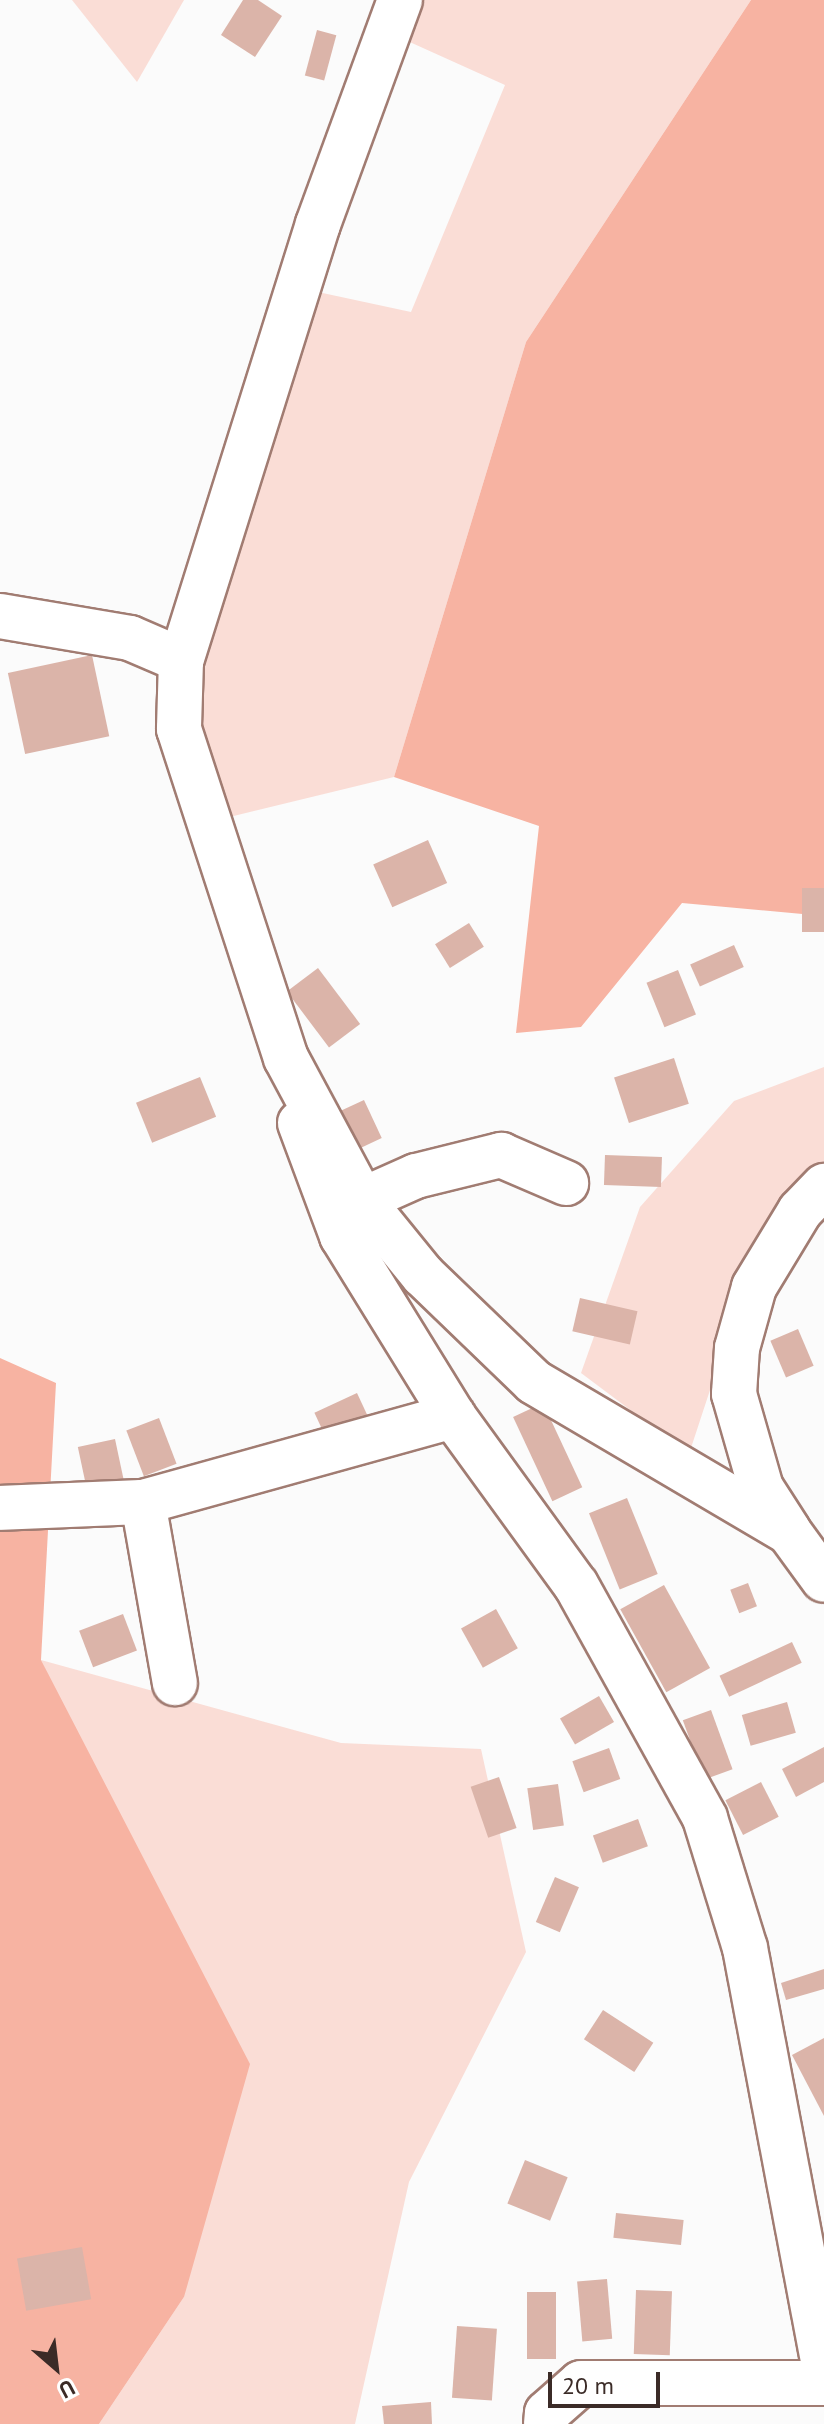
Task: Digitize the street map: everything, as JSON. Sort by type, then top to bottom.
[{"type":"street","points":[[400,0],[318,224],[181,660],[179,729],[286,1058],[318,1187],[453,1416],[576,1585],[705,1818],[745,1948],[824,2365]]},
{"type":"street","points":[[0,616],[130,638],[181,660]]},
{"type":"street","points":[[286,1058],[362,1200],[423,1275],[534,1382],[789,1532]]},
{"type":"street","points":[[362,1200],[416,1176],[501,1155],[566,1183]]},
{"type":"street","points":[[824,1186],[800,1211],[754,1287],[737,1348],[734,1394],[761,1488],[824,1580]]},
{"type":"street","points":[[0,1508],[143,1502],[453,1416]]},
{"type":"street","points":[[143,1502],[175,1683]]},
{"type":"street","points":[[546,2424],[547,2413],[581,2383],[824,2383]]},
{"type":"shaded area","points":[[72,0],[184,0],[137,82]]},
{"type":"shaded area","points":[[383,0],[751,0],[526,342],[394,777],[201,824],[178,734],[290,286],[411,312],[505,85],[372,25]]},
{"type":"shaded area","points":[[751,0],[824,0],[824,916],[682,903],[581,1027],[516,1033],[539,826],[394,777],[526,342]]},
{"type":"shaded area","points":[[824,1067],[824,1171],[734,1317],[689,1454],[581,1373],[640,1207],[734,1101]]},
{"type":"shaded area","points":[[0,1358],[56,1383],[41,1660],[250,2064],[184,2297],[99,2424],[0,2424]]},
{"type":"shaded area","points":[[41,1660],[341,1743],[481,1749],[526,1952],[409,2182],[355,2424],[99,2424],[184,2297],[116,1817]]},
{"type":"building","points":[[243,0],[258,0],[282,16],[255,57],[221,35]]},
{"type":"building","points":[[317,30],[336,35],[324,81],[305,75]]},
{"type":"building","points":[[92,655],[109,736],[25,754],[8,673]]},
{"type":"building","points":[[428,840],[447,883],[392,907],[373,864]]},
{"type":"building","points":[[802,888],[824,888],[824,932],[802,932]]},
{"type":"building","points":[[469,923],[484,947],[450,968],[435,944]]},
{"type":"building","points":[[734,945],[744,967],[700,986],[690,965]]},
{"type":"building","points":[[318,968],[360,1024],[329,1047],[287,991]]},
{"type":"building","points":[[678,970],[696,1015],[664,1027],[646,983]]},
{"type":"building","points":[[674,1058],[689,1104],[629,1123],[614,1077]]},
{"type":"building","points":[[200,1077],[216,1117],[152,1143],[136,1103]]},
{"type":"building","points":[[364,1100],[382,1138],[354,1151],[336,1113]]},
{"type":"building","points":[[605,1155],[662,1157],[661,1187],[604,1185]]},
{"type":"building","points":[[580,1298],[637,1311],[630,1344],[572,1331]]},
{"type":"building","points":[[798,1329],[814,1366],[786,1378],[770,1341]]},
{"type":"building","points":[[357,1393],[374,1430],[332,1450],[314,1413]]},
{"type":"building","points":[[543,1403],[582,1487],[552,1501],[513,1417]]},
{"type":"building","points":[[159,1418],[177,1464],[144,1476],[126,1431]]},
{"type":"building","points":[[115,1439],[124,1480],[87,1488],[78,1447]]},
{"type":"building","points":[[627,1498],[658,1574],[620,1589],[589,1513]]},
{"type":"building","points":[[748,1583],[757,1606],[739,1613],[730,1590]]},
{"type":"building","points":[[664,1585],[710,1668],[666,1692],[620,1609]]},
{"type":"building","points":[[496,1609],[518,1648],[483,1668],[461,1628]]},
{"type":"building","points":[[123,1614],[137,1650],[93,1667],[79,1631]]},
{"type":"building","points":[[792,1642],[802,1663],[729,1697],[719,1676]]},
{"type":"building","points":[[599,1696],[614,1722],[575,1744],[560,1718]]},
{"type":"building","points":[[787,1702],[796,1733],[751,1746],[742,1715]]},
{"type":"building","points":[[711,1710],[733,1769],[704,1779],[683,1720]]},
{"type":"building","points":[[824,1747],[824,1782],[796,1797],[782,1769]]},
{"type":"building","points":[[609,1748],[620,1779],[584,1792],[572,1761]]},
{"type":"building","points":[[499,1777],[517,1828],[488,1838],[471,1787]]},
{"type":"building","points":[[761,1782],[779,1817],[743,1835],[725,1800]]},
{"type":"building","points":[[558,1784],[564,1826],[533,1830],[527,1788]]},
{"type":"building","points":[[638,1819],[648,1846],[603,1863],[593,1835]]},
{"type":"building","points":[[555,1877],[579,1887],[560,1932],[536,1922]]},
{"type":"building","points":[[824,1969],[824,1989],[786,2000],[781,1983]]},
{"type":"building","points":[[603,2010],[653,2043],[634,2072],[584,2039]]},
{"type":"building","points":[[824,2038],[824,2116],[792,2055]]},
{"type":"building","points":[[525,2160],[568,2177],[550,2221],[507,2204]]},
{"type":"building","points":[[616,2213],[684,2220],[681,2245],[613,2238]]},
{"type":"building","points":[[82,2247],[91,2299],[26,2311],[17,2258]]},
{"type":"building","points":[[607,2279],[612,2339],[582,2341],[577,2282]]},
{"type":"building","points":[[636,2290],[672,2291],[670,2355],[634,2354]]},
{"type":"building","points":[[527,2292],[556,2292],[556,2359],[527,2359]]},
{"type":"building","points":[[457,2326],[497,2329],[492,2401],[452,2398]]},
{"type":"building","points":[[431,2402],[432,2424],[384,2424],[382,2406]]}]
